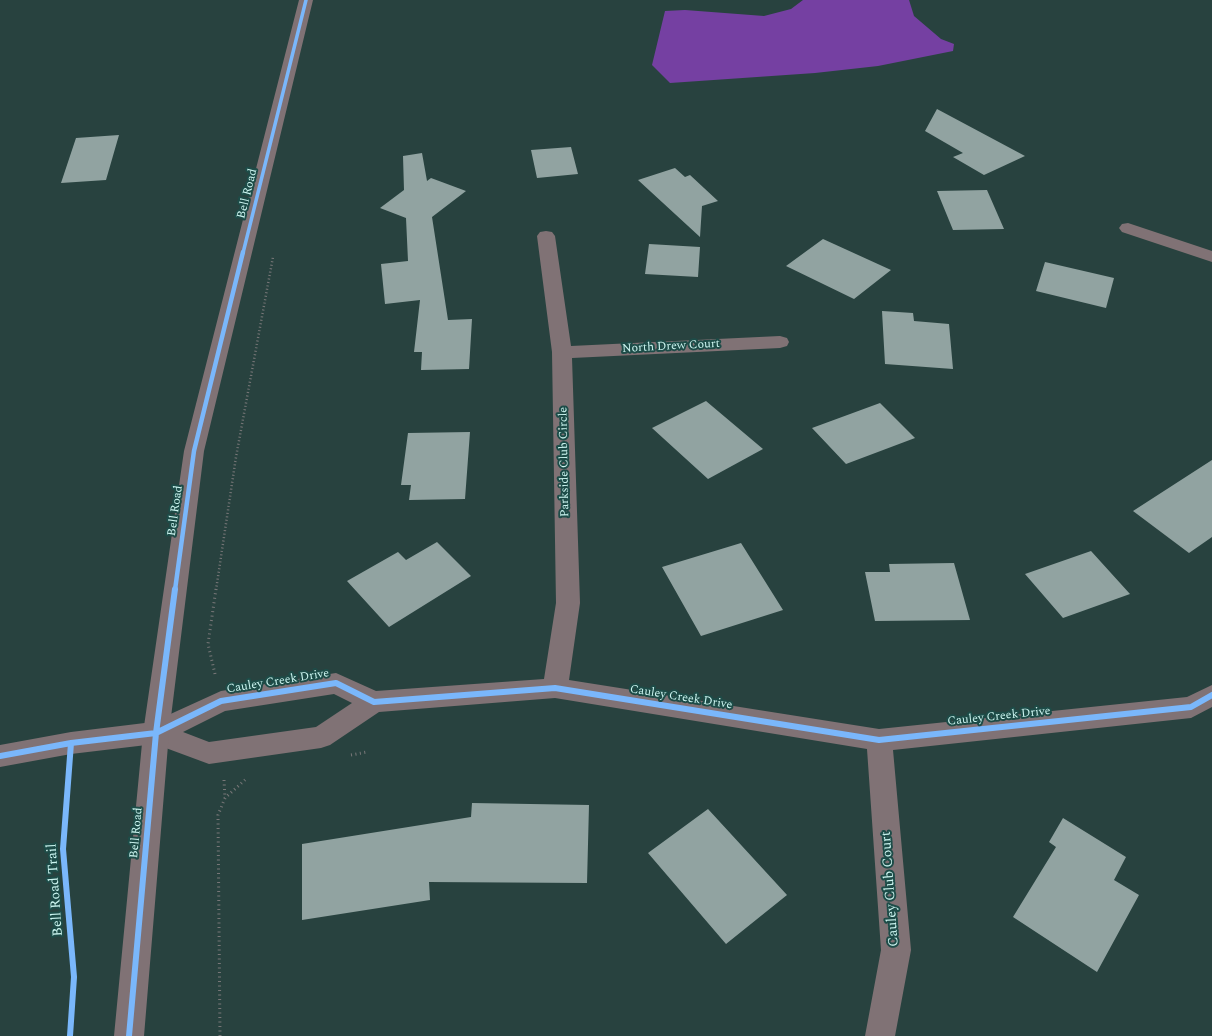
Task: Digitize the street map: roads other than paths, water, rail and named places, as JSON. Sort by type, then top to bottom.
[{"type":"street","name":"Bell Road","points":[[129,1036],[156,733],[194,451],[306,0]]},
{"type":"street","points":[[1128,228],[1212,257]]},
{"type":"street","name":"Parkside Club Circle","points":[[546,236],[562,352],[568,603],[555,688]]},
{"type":"street","name":"North Drew Court","points":[[562,352],[780,342]]},
{"type":"street","name":"Cauley Creek Drive","points":[[156,733],[221,702],[336,683],[374,702]]},
{"type":"street","name":"Cauley Creek Drive","points":[[156,733],[209,753],[322,737],[374,702],[555,688],[880,740],[1191,707],[1212,695]]},
{"type":"street","points":[[0,756],[71,743],[156,733]]},
{"type":"street","name":"Cauley Club Court","points":[[880,740],[896,950],[880,1036]]}]
